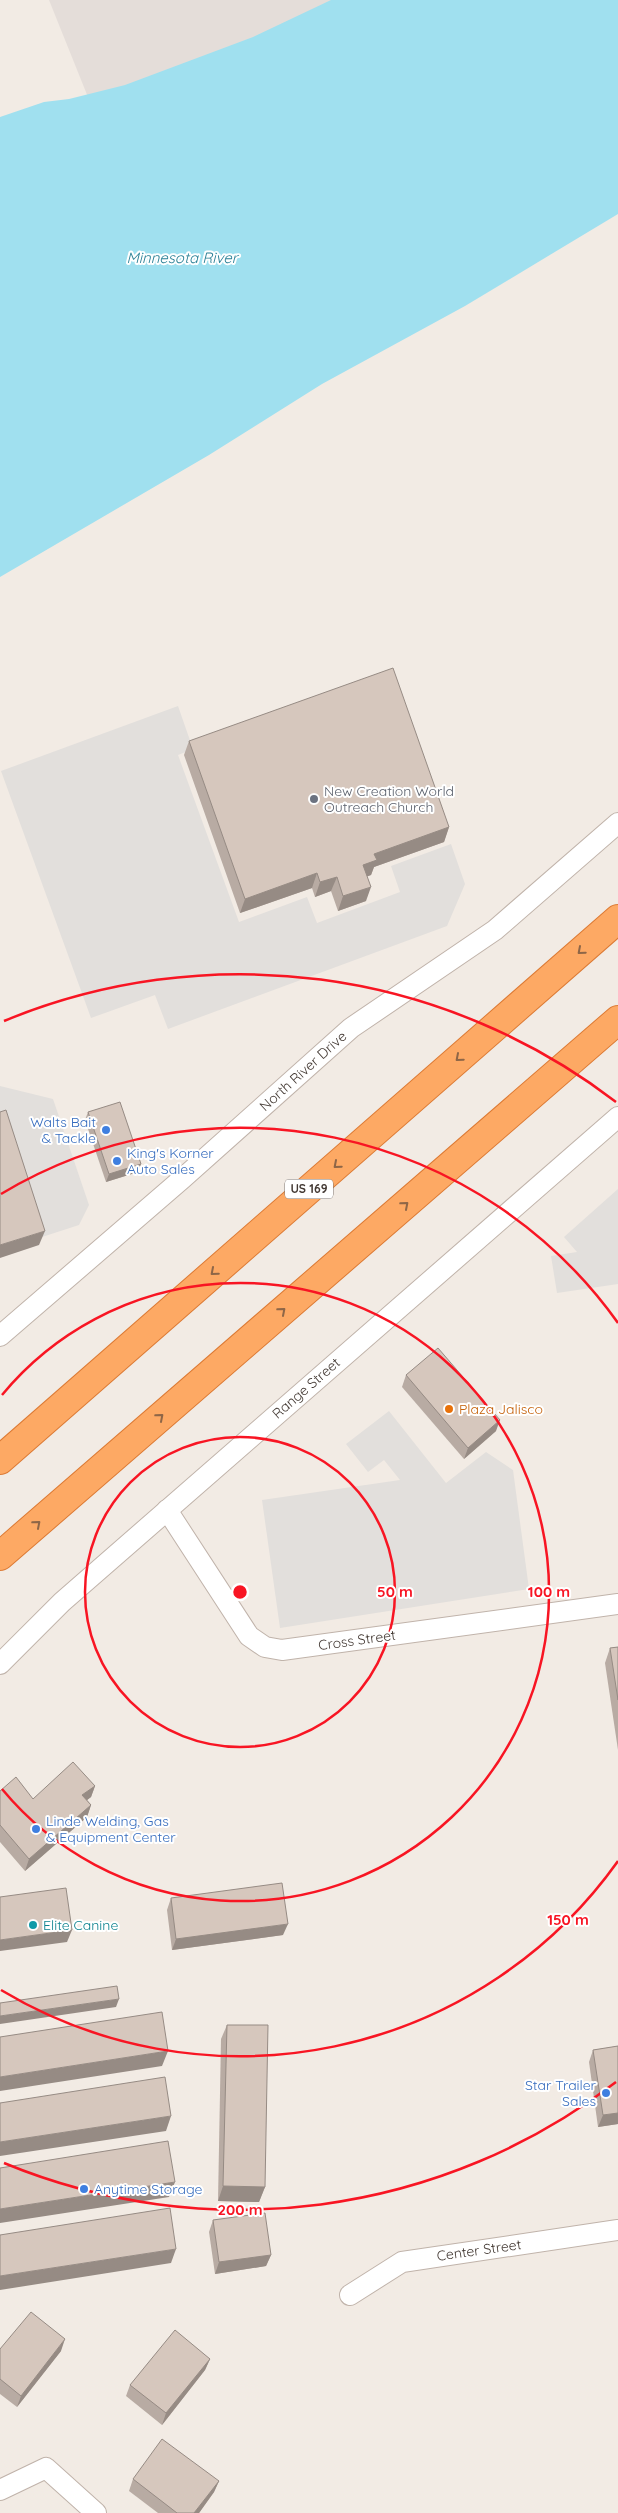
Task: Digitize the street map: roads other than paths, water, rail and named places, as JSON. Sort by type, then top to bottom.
[{"type":"highway","name":"US 169","points":[[0,1460],[618,919]]},
{"type":"highway","points":[[0,1556],[618,1020]]},
{"type":"street","name":"North River Drive","points":[[0,1335],[182,1179],[351,1028],[495,930],[618,823]]},
{"type":"street","name":"Range Street","points":[[0,1664],[62,1602],[618,1117]]},
{"type":"street","name":"Cross Street","points":[[167,1510],[249,1636],[264,1647],[282,1650],[618,1604]]},
{"type":"street","name":"Center Street","points":[[350,2296],[402,2262],[618,2230]]},
{"type":"street","points":[[0,2490],[46,2468],[96,2513]]},
{"type":"water","name":"Minnesota River","points":[[331,0],[618,0],[618,214],[465,306],[322,384],[209,455],[0,577],[0,117],[44,102],[69,99],[125,85],[253,37]]},
{"type":"place","name":"New Creation World Outreach Church","points":[[314,799]]},
{"type":"place","name":"Walts Bait & Tackle","points":[[106,1130]]},
{"type":"place","name":"King's Korner Auto Sales","points":[[117,1161]]},
{"type":"place","name":"Plaza Jalisco","points":[[449,1409]]},
{"type":"place","name":"Linde Welding, Gas & Equipment Center","points":[[36,1829]]},
{"type":"place","name":"Elite Canine","points":[[33,1925]]},
{"type":"place","name":"Star Trailer Sales","points":[[606,2093]]},
{"type":"place","name":"Anytime Storage","points":[[84,2189]]}]
